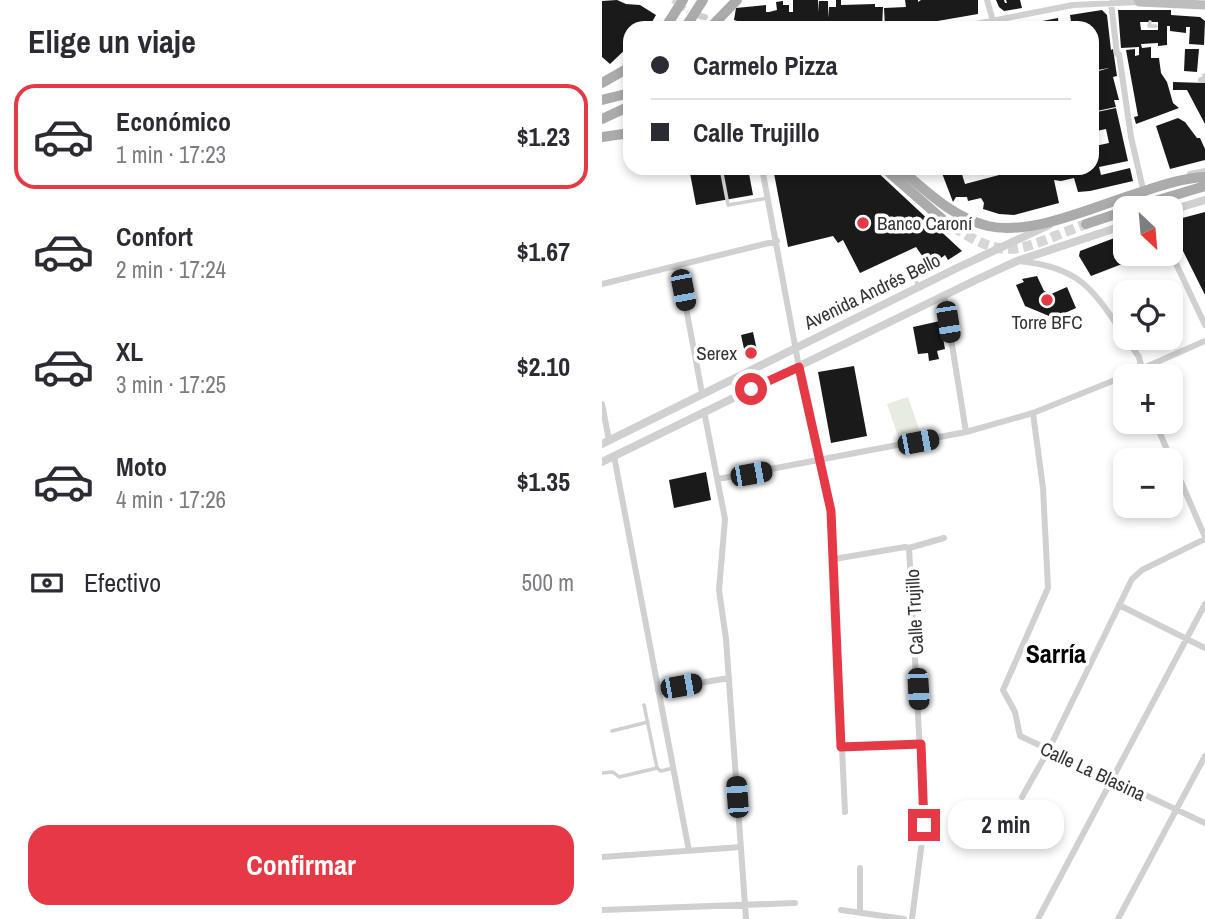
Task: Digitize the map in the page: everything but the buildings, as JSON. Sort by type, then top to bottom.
[{"type":"main road","points":[[690,21],[703,0]]},
{"type":"main road","points":[[705,20],[737,0]]},
{"type":"main road","points":[[1138,1],[1150,6],[1205,5]]},
{"type":"main road","points":[[673,21],[687,8]]},
{"type":"main road","points":[[602,83],[623,71]]},
{"type":"main road","points":[[602,100],[623,95]]},
{"type":"main road","points":[[602,120],[623,110]]},
{"type":"main road","points":[[602,137],[623,134]]},
{"type":"main road","points":[[892,175],[941,218]]},
{"type":"main road","points":[[908,175],[937,201],[988,226],[1016,226],[1062,219]]},
{"type":"main road","name":"Avenida Andrés Bello","points":[[1062,219],[1101,204],[1188,178],[1205,177]]},
{"type":"main road","points":[[1172,196],[1205,186]]},
{"type":"main road","points":[[1086,224],[1113,215]]},
{"type":"street","points":[[987,0],[993,21],[1074,5],[1138,1]]},
{"type":"street","points":[[1111,3],[1117,54],[1143,189]]},
{"type":"street","points":[[1101,204],[1205,171]]},
{"type":"street","points":[[764,175],[799,367],[831,511],[845,812]]},
{"type":"street","points":[[1183,206],[1205,200]]},
{"type":"street","name":"Avenida Andrés Bello","points":[[605,442],[1062,219]]},
{"type":"street","name":"Avenida Andrés Bello","points":[[602,462],[1017,261],[1113,229]]},
{"type":"street","points":[[602,284],[777,241]]},
{"type":"street","points":[[1017,261],[1043,264],[1070,274],[1097,296],[1113,319]]},
{"type":"street","points":[[678,265],[702,393]]},
{"type":"street","points":[[1177,266],[1205,325]]},
{"type":"street","points":[[944,295],[966,432]]},
{"type":"street","points":[[1156,364],[1205,341]]},
{"type":"street","points":[[718,479],[966,432],[1033,413],[1113,381]]},
{"type":"street","points":[[602,404],[605,442]]},
{"type":"street","points":[[704,411],[725,519],[719,590],[726,634],[746,919]]},
{"type":"street","name":"Calle La Blasina","points":[[1033,413],[1043,488],[1048,588],[1003,690],[1015,712],[1020,736],[1205,823]]},
{"type":"street","points":[[1022,797],[1048,751],[1132,579],[1142,570],[1205,538],[1160,434]]},
{"type":"street","points":[[614,456],[689,851]]},
{"type":"street","points":[[909,548],[944,538]]},
{"type":"street","name":"Calle Trujillo","points":[[834,559],[909,548],[924,825],[912,919]]},
{"type":"street","points":[[1038,919],[1205,604]]},
{"type":"street","points":[[1119,605],[1205,648]]},
{"type":"street","points":[[658,690],[729,678]]},
{"type":"street","points":[[841,747],[921,744]]},
{"type":"street","points":[[1118,919],[1205,757]]},
{"type":"street","points":[[602,857],[741,848]]},
{"type":"street","points":[[860,868],[860,912]]},
{"type":"street","points":[[602,909],[795,904]]},
{"type":"street","points":[[841,910],[904,919]]},
{"type":"lane","points":[[1143,26],[1156,26]]},
{"type":"lane","points":[[722,175],[728,205],[769,198]]},
{"type":"lane","points":[[912,276],[920,287]]},
{"type":"lane","points":[[644,705],[657,768]]},
{"type":"lane","points":[[612,731],[648,722]]},
{"type":"lane","points":[[602,774],[613,772],[618,777],[657,768],[662,771],[673,768]]},
{"type":"shaded area","points":[[908,397],[920,432],[899,439],[887,404]]},
{"type":"tunnel","points":[[673,0],[688,11]]},
{"type":"tunnel","points":[[941,218],[982,243],[1012,249],[1043,241],[1086,224]]},
{"type":"place","name":"Banco Caroní","points":[[863,223]]},
{"type":"place","name":"Torre BFC","points":[[1047,300]]},
{"type":"place","name":"Serex","points":[[751,353]]},
{"type":"district","name":"Sarría","points":[[1056,654]]},
{"type":"route","points":[[751,389],[799,367],[831,511],[841,747],[921,744],[924,825]]}]
